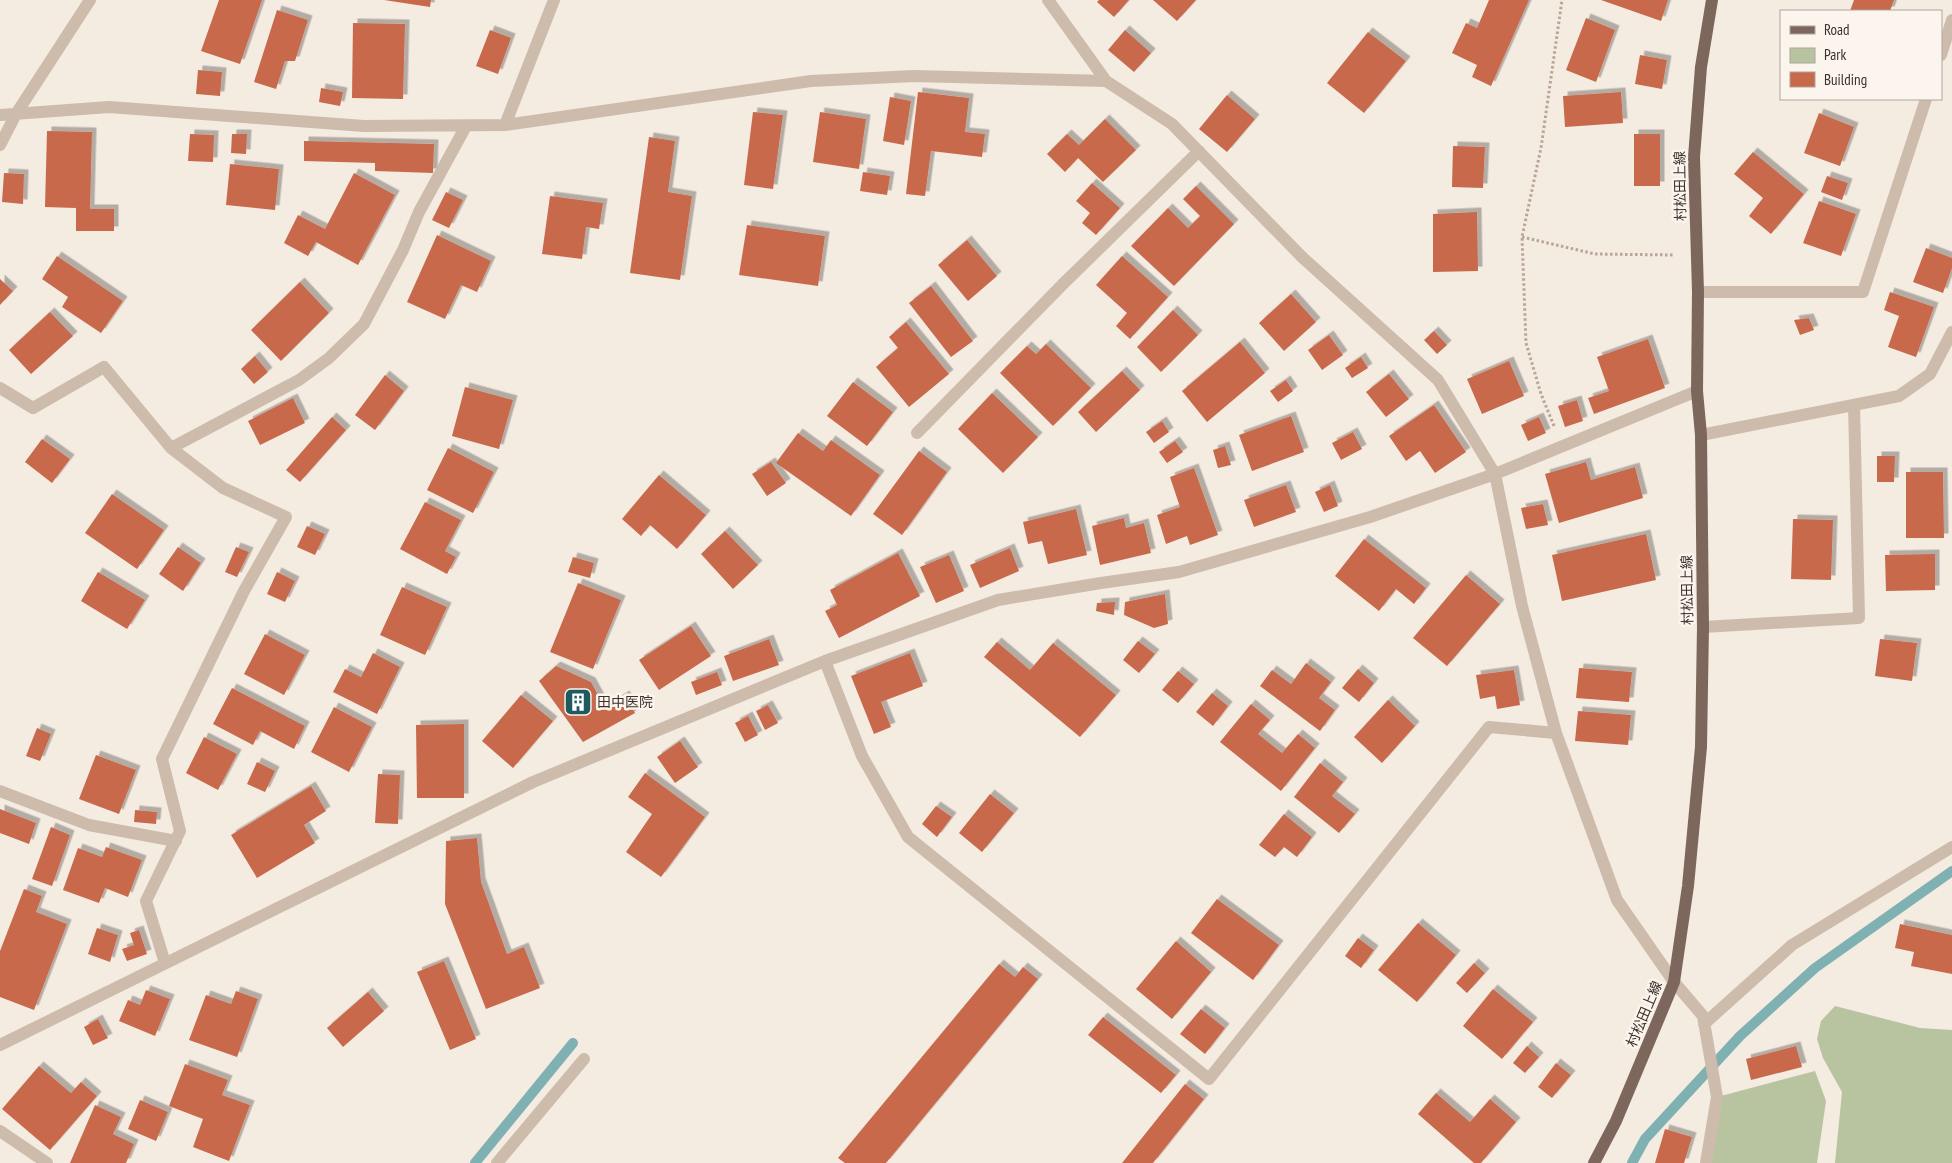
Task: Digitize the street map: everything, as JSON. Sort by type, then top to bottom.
[{"type":"main road","name":"村松田上線","points":[[1594,1163],[1616,1120],[1674,982],[1688,886],[1702,747],[1703,626],[1694,157],[1701,67],[1712,0]]},
{"type":"street","points":[[0,145],[16,114],[90,0]]},
{"type":"street","points":[[505,125],[554,0]]},
{"type":"street","points":[[1048,0],[1106,81],[1172,124],[1302,257],[1438,380],[1495,474],[1522,606],[1556,733],[1617,900],[1674,982],[1703,1016],[1717,1097],[1706,1163]]},
{"type":"street","points":[[1942,52],[1952,20]]},
{"type":"street","points":[[0,115],[109,108],[364,126],[505,125],[812,81],[914,76],[1106,81]]},
{"type":"street","points":[[1698,292],[1863,292],[1926,100]]},
{"type":"street","points":[[171,448],[299,380],[329,358],[364,324],[419,212],[466,126]]},
{"type":"street","points":[[917,433],[1063,284],[1198,151]]},
{"type":"street","points":[[1700,435],[1899,396],[1930,374],[1952,332]]},
{"type":"street","points":[[0,388],[32,408],[104,367],[171,448],[223,488],[286,517],[244,591],[162,759],[180,830],[146,901],[165,963]]},
{"type":"street","points":[[0,1045],[532,782],[825,661],[998,600],[1101,582],[1179,572],[1370,517],[1495,474],[1697,391]]},
{"type":"street","points":[[1703,626],[1859,618],[1854,405]]},
{"type":"street","points":[[825,661],[862,756],[908,837],[1209,1079],[1489,727],[1556,733]]},
{"type":"street","points":[[0,791],[89,825],[176,841]]},
{"type":"street","points":[[1704,1024],[1792,945],[1952,847]]},
{"type":"street","points":[[496,1163],[584,1059]]},
{"type":"street","points":[[0,1131],[47,1163]]},
{"type":"path","points":[[1562,0],[1541,148],[1522,236],[1526,343],[1540,394],[1563,446]]},
{"type":"path","points":[[1522,236],[1595,254],[1697,255]]},
{"type":"green space","points":[[1835,1006],[1920,1028],[1952,1030],[1952,1163],[1835,1163],[1842,1092],[1823,1058],[1817,1039],[1821,1021]]},
{"type":"green space","points":[[1815,1071],[1826,1101],[1817,1163],[1706,1163],[1717,1097]]},
{"type":"building","points":[[219,0],[262,0],[240,64],[201,51]]},
{"type":"building","points":[[384,0],[431,0],[430,7]]},
{"type":"building","points":[[1099,0],[1129,0],[1114,17],[1097,2]]},
{"type":"building","points":[[1153,0],[1196,0],[1177,21]]},
{"type":"building","points":[[1489,0],[1529,0],[1491,86],[1472,77],[1477,65],[1452,53],[1466,23],[1477,28]]},
{"type":"building","points":[[1601,0],[1668,0],[1661,21]]},
{"type":"building","points":[[1854,0],[1894,0],[1890,10],[1850,10]]},
{"type":"building","points":[[277,10],[308,20],[295,61],[285,61],[276,89],[254,82]]},
{"type":"building","points":[[1586,18],[1615,30],[1596,82],[1566,70]]},
{"type":"building","points":[[353,23],[405,24],[403,99],[352,98]]},
{"type":"building","points":[[490,30],[511,38],[498,74],[476,66]]},
{"type":"building","points":[[1125,30],[1151,53],[1134,72],[1108,50]]},
{"type":"building","points":[[1368,32],[1406,61],[1364,113],[1327,83]]},
{"type":"building","points":[[1640,55],[1667,60],[1662,89],[1635,84]]},
{"type":"building","points":[[198,70],[222,72],[220,96],[196,94]]},
{"type":"building","points":[[321,88],[343,92],[340,106],[319,102]]},
{"type":"building","points":[[918,92],[969,98],[965,132],[985,134],[982,157],[931,151],[925,196],[906,194]]},
{"type":"building","points":[[1621,92],[1623,123],[1565,127],[1563,96]]},
{"type":"building","points":[[1227,95],[1255,119],[1227,152],[1199,129]]},
{"type":"building","points":[[890,97],[911,101],[904,145],[883,141]]},
{"type":"building","points":[[753,112],[783,115],[773,189],[744,185]]},
{"type":"building","points":[[820,112],[866,119],[859,169],[813,162]]},
{"type":"building","points":[[1819,113],[1854,127],[1840,166],[1804,153]]},
{"type":"building","points":[[1105,119],[1136,150],[1103,182],[1078,158],[1065,172],[1047,154],[1067,134],[1079,145]]},
{"type":"building","points":[[47,131],[92,132],[90,209],[114,209],[114,231],[76,231],[76,208],[45,207]]},
{"type":"building","points":[[190,134],[214,135],[213,162],[188,161]]},
{"type":"building","points":[[232,134],[247,134],[246,154],[231,153]]},
{"type":"building","points":[[1634,134],[1660,134],[1660,186],[1634,186]]},
{"type":"building","points":[[649,137],[675,141],[668,192],[692,196],[680,280],[630,273]]},
{"type":"building","points":[[304,141],[434,144],[433,173],[375,171],[375,163],[304,161]]},
{"type":"building","points":[[1453,146],[1485,147],[1483,188],[1452,187]]},
{"type":"building","points":[[1753,152],[1804,194],[1771,234],[1749,216],[1763,198],[1734,174]]},
{"type":"building","points":[[230,164],[279,169],[275,210],[226,205]]},
{"type":"building","points":[[863,172],[890,176],[887,195],[860,191]]},
{"type":"building","points":[[4,173],[24,174],[23,204],[2,202]]},
{"type":"building","points":[[354,173],[395,195],[358,265],[316,242],[308,256],[284,243],[298,215],[325,229]]},
{"type":"building","points":[[1827,176],[1848,183],[1842,200],[1821,192]]},
{"type":"building","points":[[1092,183],[1120,208],[1096,235],[1082,223],[1090,213],[1076,201]]},
{"type":"building","points":[[1196,186],[1234,224],[1174,286],[1131,246],[1168,208],[1188,228],[1200,216],[1183,199]]},
{"type":"building","points":[[446,192],[463,200],[449,228],[432,220]]},
{"type":"building","points":[[550,196],[603,203],[599,229],[586,227],[582,259],[542,254]]},
{"type":"building","points":[[1819,201],[1856,214],[1841,256],[1803,243]]},
{"type":"building","points":[[1477,212],[1478,271],[1433,272],[1433,214]]},
{"type":"building","points":[[747,225],[825,236],[818,286],[739,275]]},
{"type":"building","points":[[437,235],[491,261],[477,292],[461,285],[445,319],[407,302]]},
{"type":"building","points":[[967,240],[997,276],[968,301],[938,265]]},
{"type":"building","points":[[1926,248],[1952,258],[1952,268],[1943,293],[1913,282]]},
{"type":"building","points":[[57,256],[123,301],[101,333],[62,307],[68,297],[42,279]]},
{"type":"building","points":[[1122,256],[1168,297],[1130,339],[1116,326],[1127,313],[1096,285]]},
{"type":"building","points":[[0,279],[13,291],[0,305]]},
{"type":"building","points":[[300,282],[329,313],[281,361],[251,330]]},
{"type":"building","points":[[931,286],[973,341],[951,357],[909,303]]},
{"type":"building","points":[[1890,292],[1934,307],[1916,357],[1888,347],[1899,316],[1884,310]]},
{"type":"building","points":[[1291,294],[1316,322],[1284,351],[1259,323]]},
{"type":"building","points":[[1173,310],[1198,335],[1161,372],[1137,347]]},
{"type":"building","points":[[50,312],[73,336],[31,374],[9,350]]},
{"type":"building","points":[[1809,318],[1814,330],[1800,335],[1794,320]]},
{"type":"building","points":[[906,322],[949,374],[909,407],[876,367],[898,348],[889,337]]},
{"type":"building","points":[[1434,331],[1447,345],[1437,354],[1424,340]]},
{"type":"building","points":[[1329,335],[1343,355],[1322,370],[1308,350]]},
{"type":"building","points":[[1648,339],[1665,388],[1594,414],[1588,398],[1609,391],[1597,357]]},
{"type":"building","points":[[1240,342],[1265,373],[1207,422],[1182,391]]},
{"type":"building","points":[[1046,344],[1091,388],[1053,426],[1000,373],[1027,346],[1036,354]]},
{"type":"building","points":[[255,356],[268,372],[254,384],[241,369]]},
{"type":"building","points":[[1361,357],[1368,368],[1352,378],[1345,368]]},
{"type":"building","points":[[1509,361],[1524,396],[1482,414],[1467,379]]},
{"type":"building","points":[[1122,371],[1140,390],[1096,432],[1078,412]]},
{"type":"building","points":[[1389,374],[1409,399],[1386,417],[1366,392]]},
{"type":"building","points":[[385,375],[404,391],[375,430],[355,415]]},
{"type":"building","points":[[1286,380],[1293,391],[1278,402],[1270,391]]},
{"type":"building","points":[[853,382],[893,412],[867,446],[827,416]]},
{"type":"building","points":[[465,387],[513,400],[499,449],[452,436]]},
{"type":"building","points":[[992,393],[1038,437],[1003,473],[958,429]]},
{"type":"building","points":[[293,398],[305,423],[260,445],[248,421]]},
{"type":"building","points":[[1577,400],[1583,421],[1565,427],[1558,406]]},
{"type":"building","points":[[1434,405],[1466,452],[1435,473],[1420,451],[1406,461],[1389,436]]},
{"type":"building","points":[[1291,416],[1304,452],[1252,471],[1239,435]]},
{"type":"building","points":[[332,417],[346,430],[300,482],[286,470]]},
{"type":"building","points":[[1539,417],[1546,433],[1528,441],[1521,425]]},
{"type":"building","points":[[1162,421],[1169,432],[1154,443],[1146,432]]},
{"type":"building","points":[[1353,432],[1362,449],[1341,460],[1332,443]]},
{"type":"building","points":[[798,433],[823,451],[831,440],[880,475],[851,516],[776,463]]},
{"type":"building","points":[[42,439],[70,459],[52,483],[25,462]]},
{"type":"building","points":[[1175,441],[1183,452],[1167,463],[1159,452]]},
{"type":"building","points":[[1225,446],[1231,465],[1218,468],[1213,450]]},
{"type":"building","points":[[448,448],[494,472],[473,513],[427,490]]},
{"type":"building","points":[[919,451],[947,472],[902,535],[873,514]]},
{"type":"building","points":[[1877,456],[1895,456],[1894,482],[1877,482]]},
{"type":"building","points":[[771,462],[786,483],[767,496],[752,474]]},
{"type":"building","points":[[1586,462],[1591,480],[1635,467],[1643,498],[1559,523],[1545,474]]},
{"type":"building","points":[[1194,468],[1218,535],[1190,545],[1187,536],[1166,544],[1157,515],[1180,507],[1170,477]]},
{"type":"building","points":[[1906,472],[1943,472],[1944,538],[1906,538]]},
{"type":"building","points":[[659,475],[706,515],[677,549],[650,525],[641,536],[622,519]]},
{"type":"building","points":[[1286,485],[1296,512],[1254,527],[1244,500]]},
{"type":"building","points":[[1330,485],[1338,506],[1324,512],[1315,492]]},
{"type":"building","points":[[112,494],[164,530],[137,569],[85,533]]},
{"type":"building","points":[[425,502],[461,520],[445,551],[456,557],[447,574],[400,549]]},
{"type":"building","points":[[1543,504],[1548,525],[1526,529],[1521,508]]},
{"type":"building","points":[[1076,509],[1087,555],[1048,564],[1042,541],[1028,544],[1023,522]]},
{"type":"building","points":[[1124,518],[1126,528],[1144,523],[1151,553],[1100,565],[1092,526]]},
{"type":"building","points":[[1793,519],[1833,520],[1831,580],[1791,579]]},
{"type":"building","points":[[307,526],[325,534],[315,555],[297,547]]},
{"type":"building","points":[[725,531],[758,565],[733,589],[701,554]]},
{"type":"building","points":[[1646,534],[1656,580],[1562,601],[1552,555]]},
{"type":"building","points":[[1364,539],[1426,588],[1414,604],[1396,589],[1379,611],[1335,576]]},
{"type":"building","points":[[178,547],[201,563],[183,591],[159,574]]},
{"type":"building","points":[[236,547],[249,552],[237,577],[225,572]]},
{"type":"building","points":[[1010,548],[1019,571],[980,588],[970,565]]},
{"type":"building","points":[[898,553],[920,596],[839,638],[825,611],[837,605],[830,590]]},
{"type":"building","points":[[1935,554],[1935,590],[1886,591],[1885,555]]},
{"type":"building","points":[[949,555],[964,591],[936,603],[920,567]]},
{"type":"building","points":[[573,557],[594,563],[590,578],[568,572]]},
{"type":"building","points":[[98,572],[145,600],[127,629],[81,601]]},
{"type":"building","points":[[277,572],[295,581],[285,602],[267,594]]},
{"type":"building","points":[[1466,575],[1500,604],[1447,666],[1413,638]]},
{"type":"building","points":[[578,583],[621,600],[593,669],[550,652]]},
{"type":"building","points":[[402,587],[447,607],[425,655],[380,635]]},
{"type":"building","points":[[1165,594],[1168,624],[1154,628],[1124,615],[1125,602]]},
{"type":"building","points":[[1115,602],[1114,615],[1096,611],[1097,603]]},
{"type":"building","points":[[691,626],[711,656],[659,690],[639,660]]},
{"type":"building","points":[[265,634],[305,655],[284,695],[244,674]]},
{"type":"building","points":[[769,639],[779,665],[733,681],[724,656]]},
{"type":"building","points":[[1880,639],[1917,643],[1912,681],[1875,676]]},
{"type":"building","points":[[1138,641],[1155,654],[1139,673],[1123,660]]},
{"type":"building","points":[[997,642],[1030,670],[1053,643],[1116,695],[1080,737],[984,657]]},
{"type":"building","points":[[373,653],[400,667],[377,714],[333,692],[345,669],[361,677]]},
{"type":"building","points":[[910,653],[923,686],[881,702],[891,727],[874,734],[851,676]]},
{"type":"building","points":[[1306,663],[1331,682],[1319,698],[1335,710],[1320,731],[1260,686],[1272,670],[1291,684]]},
{"type":"building","name":"田中医院","points":[[556,666],[591,682],[605,708],[625,695],[635,713],[583,742],[539,681]]},
{"type":"building","points":[[1579,668],[1632,672],[1629,702],[1576,698]]},
{"type":"building","points":[[1358,669],[1374,683],[1359,702],[1342,688]]},
{"type":"building","points":[[1514,670],[1520,705],[1497,709],[1495,696],[1480,699],[1476,675]]},
{"type":"building","points":[[1178,671],[1194,684],[1178,703],[1162,690]]},
{"type":"building","points":[[717,672],[722,685],[696,695],[691,682]]},
{"type":"building","points":[[232,688],[305,726],[294,749],[260,731],[253,745],[213,724]]},
{"type":"building","points":[[1212,693],[1228,706],[1213,726],[1196,712]]},
{"type":"building","points":[[521,695],[553,721],[513,768],[482,741]]},
{"type":"building","points":[[1388,700],[1415,726],[1382,763],[1354,737]]},
{"type":"building","points":[[1251,704],[1270,720],[1258,734],[1282,753],[1298,734],[1315,748],[1281,791],[1220,742]]},
{"type":"building","points":[[768,705],[778,723],[765,730],[756,711]]},
{"type":"building","points":[[334,707],[372,727],[349,772],[311,752]]},
{"type":"building","points":[[1578,711],[1631,715],[1628,745],[1575,741]]},
{"type":"building","points":[[748,716],[758,735],[745,742],[735,723]]},
{"type":"building","points":[[464,724],[464,798],[417,798],[416,725]]},
{"type":"building","points":[[37,728],[51,734],[40,761],[26,756]]},
{"type":"building","points":[[204,737],[237,754],[218,790],[186,773]]},
{"type":"building","points":[[680,741],[698,767],[675,783],[657,757]]},
{"type":"building","points":[[96,755],[136,770],[119,814],[79,799]]},
{"type":"building","points":[[257,762],[275,771],[265,792],[247,784]]},
{"type":"building","points":[[1320,763],[1343,782],[1332,796],[1355,814],[1339,833],[1294,797]]},
{"type":"building","points":[[645,773],[705,817],[661,877],[626,852],[652,814],[628,797]]},
{"type":"building","points":[[378,774],[400,775],[398,824],[375,823]]},
{"type":"building","points":[[311,786],[326,811],[304,825],[315,843],[257,878],[231,835]]},
{"type":"building","points":[[990,794],[1014,813],[982,852],[959,833]]},
{"type":"building","points":[[936,806],[952,817],[937,837],[922,824]]},
{"type":"building","points":[[0,809],[36,823],[29,844],[0,833]]},
{"type":"building","points":[[135,810],[157,812],[156,824],[134,822]]},
{"type":"building","points":[[1284,814],[1312,837],[1297,857],[1284,847],[1275,857],[1259,845]]},
{"type":"building","points":[[51,827],[70,835],[52,886],[32,879]]},
{"type":"building","points":[[477,838],[481,882],[507,954],[524,947],[540,988],[486,1009],[445,904],[446,841]]},
{"type":"building","points":[[106,847],[142,860],[128,897],[105,888],[99,903],[63,890],[78,848],[102,857]]},
{"type":"building","points":[[24,889],[42,896],[36,912],[67,924],[34,1010],[0,997],[0,951]]},
{"type":"building","points":[[1217,899],[1279,945],[1253,980],[1191,933]]},
{"type":"building","points":[[1418,923],[1456,955],[1417,1002],[1378,970]]},
{"type":"building","points":[[1900,924],[1952,935],[1952,974],[1911,966],[1914,952],[1895,948]]},
{"type":"building","points":[[97,928],[118,935],[110,962],[88,954]]},
{"type":"building","points":[[139,930],[147,954],[127,961],[122,949],[134,945],[130,933]]},
{"type":"building","points":[[1358,938],[1374,950],[1361,968],[1345,956]]},
{"type":"building","points":[[1176,941],[1211,972],[1172,1019],[1136,989]]},
{"type":"building","points":[[444,961],[476,1039],[450,1050],[417,972]]},
{"type":"building","points":[[1474,963],[1485,973],[1467,993],[1456,983]]},
{"type":"building","points":[[999,964],[1015,977],[1023,967],[1038,979],[886,1163],[845,1163],[838,1158]]},
{"type":"building","points":[[1493,989],[1533,1022],[1502,1059],[1463,1026]]},
{"type":"building","points":[[146,990],[170,999],[155,1036],[119,1021],[128,1000],[140,1005]]},
{"type":"building","points":[[236,991],[258,999],[237,1057],[189,1040],[206,995],[231,1004]]},
{"type":"building","points":[[368,992],[384,1011],[343,1047],[327,1028]]},
{"type":"building","points":[[1201,1009],[1225,1028],[1205,1054],[1180,1034]]},
{"type":"building","points":[[1103,1017],[1176,1075],[1161,1093],[1088,1035]]},
{"type":"building","points":[[98,1019],[108,1038],[93,1045],[84,1027]]},
{"type":"building","points":[[1527,1046],[1539,1057],[1525,1073],[1513,1063]]},
{"type":"building","points":[[1796,1046],[1802,1067],[1751,1080],[1746,1059]]},
{"type":"building","points":[[1556,1063],[1571,1075],[1552,1098],[1538,1087]]},
{"type":"building","points":[[185,1064],[228,1080],[222,1095],[250,1105],[229,1161],[193,1147],[203,1119],[169,1106]]},
{"type":"building","points":[[39,1066],[71,1093],[81,1082],[97,1096],[50,1150],[2,1109]]},
{"type":"building","points":[[1185,1084],[1204,1099],[1153,1163],[1122,1163]]},
{"type":"building","points":[[1436,1093],[1470,1122],[1490,1099],[1516,1122],[1481,1163],[1474,1163],[1418,1114]]},
{"type":"building","points":[[140,1100],[168,1112],[156,1141],[128,1129]]},
{"type":"building","points":[[95,1105],[121,1117],[113,1134],[134,1144],[126,1163],[70,1163]]},
{"type":"building","points":[[1665,1129],[1692,1137],[1684,1163],[1655,1163]]},
{"type":"waterway","points":[[1632,1163],[1645,1139],[1740,1036],[1815,968],[1952,871]]},
{"type":"waterway","points":[[475,1163],[573,1043]]},
{"type":"place","name":"田中医院","points":[[578,702]]}]
